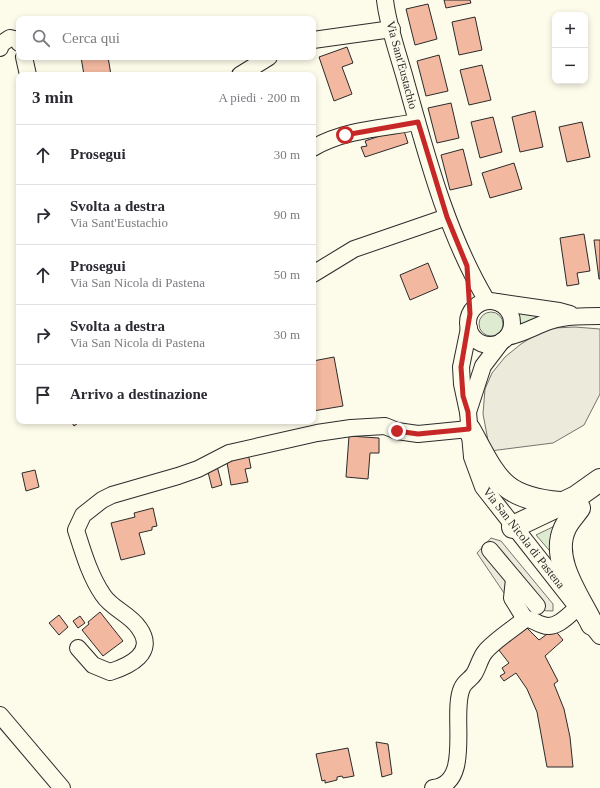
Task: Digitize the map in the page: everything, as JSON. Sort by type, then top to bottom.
[{"type":"highway","points":[[468,420],[489,465],[502,484],[518,495],[531,499],[570,506]]},
{"type":"highway","points":[[596,630],[562,561],[561,546],[570,506],[576,497],[600,480]]},
{"type":"highway","points":[[516,531],[570,506],[600,499]]},
{"type":"street","name":"Via Sant'Eustachio","points":[[385,0],[418,122],[447,217],[467,266],[489,301]]},
{"type":"street","points":[[316,40],[392,29]]},
{"type":"street","points":[[0,48],[1,44],[10,38],[16,40]]},
{"type":"street","points":[[25,60],[27,72]]},
{"type":"street","points":[[245,72],[264,60]]},
{"type":"street","points":[[316,146],[323,142],[345,135],[418,122]]},
{"type":"street","points":[[316,272],[354,249],[447,217]]},
{"type":"street","name":"Via Sant'Eustachio","points":[[467,266],[470,321]]},
{"type":"street","points":[[489,301],[504,306],[512,318],[510,331],[504,339],[497,344],[485,344],[475,338],[470,321],[476,306],[489,301],[558,311],[577,317]]},
{"type":"street","points":[[504,339],[525,333],[551,320],[600,316]]},
{"type":"street","name":"Via San Nicola di Pastena","points":[[470,321],[461,367],[463,396],[468,420],[472,457],[483,488],[596,630]]},
{"type":"street","name":"Via San Nicola di Pastena","points":[[468,420],[483,366],[504,339]]},
{"type":"street","points":[[78,648],[93,665],[110,672],[129,666],[137,660],[143,651],[144,640],[140,628],[115,608],[103,595],[88,564],[76,530],[83,514],[102,500],[198,469],[228,454],[317,433],[351,428],[385,426],[397,431],[418,434],[468,420]]},
{"type":"street","points":[[490,550],[537,606]]},
{"type":"street","points":[[514,579],[512,598],[525,619]]},
{"type":"street","points":[[433,788],[438,788],[447,782],[455,771],[458,756],[458,720],[462,686],[473,676],[485,652],[525,619],[533,619],[542,625],[552,626],[561,621],[578,607]]},
{"type":"street","points":[[0,714],[62,788]]},
{"type":"green space","points":[[517,311],[548,317],[518,329],[520,323]]},
{"type":"green space","points":[[491,312],[499,316],[503,324],[499,332],[491,336],[483,332],[479,324],[483,316]]},
{"type":"green space","points":[[563,522],[555,557],[536,535]]},
{"type":"shaded area","points":[[575,327],[600,329],[600,394],[584,425],[553,443],[490,451],[483,414],[485,389],[492,373],[505,357],[521,344],[540,332],[554,328]]},
{"type":"shaded area","points":[[491,538],[501,541],[553,604],[553,611],[528,610],[511,588],[504,593],[477,553]]},
{"type":"building","points":[[444,0],[470,0],[471,3],[446,8]]},
{"type":"building","points":[[428,4],[437,39],[415,45],[406,9]]},
{"type":"building","points":[[475,17],[482,50],[459,55],[452,22]]},
{"type":"building","points":[[347,47],[353,63],[342,67],[352,94],[334,101],[319,57]]},
{"type":"building","points":[[439,55],[448,91],[426,96],[417,61]]},
{"type":"building","points":[[82,60],[108,60],[110,72],[84,72]]},
{"type":"building","points":[[482,65],[491,100],[469,105],[460,70]]},
{"type":"building","points":[[451,103],[459,138],[437,143],[428,108]]},
{"type":"building","points":[[535,111],[543,147],[520,152],[512,117]]},
{"type":"building","points":[[493,117],[502,152],[480,158],[471,122]]},
{"type":"building","points":[[582,122],[590,157],[567,162],[559,127]]},
{"type":"building","points":[[403,128],[408,143],[365,157],[361,147],[367,146],[365,141]]},
{"type":"building","points":[[463,149],[472,185],[450,190],[441,155]]},
{"type":"building","points":[[514,163],[522,189],[490,198],[482,173]]},
{"type":"building","points":[[584,234],[590,271],[577,273],[579,284],[567,286],[560,238]]},
{"type":"building","points":[[594,240],[600,240],[600,279],[599,279]]},
{"type":"building","points":[[428,263],[438,288],[410,300],[400,275]]},
{"type":"building","points":[[334,357],[343,406],[316,410],[316,360]]},
{"type":"building","points":[[349,436],[379,438],[379,453],[370,453],[368,479],[346,477]]},
{"type":"building","points":[[248,453],[251,468],[245,469],[248,482],[231,485],[226,457]]},
{"type":"building","points":[[217,466],[222,485],[212,488],[207,468]]},
{"type":"building","points":[[35,470],[39,487],[26,491],[22,473]]},
{"type":"building","points":[[153,508],[157,526],[152,527],[152,530],[139,533],[145,554],[121,560],[111,523],[135,517],[134,513]]},
{"type":"building","points":[[100,612],[123,641],[103,656],[82,630],[89,624],[88,622]]},
{"type":"building","points":[[59,615],[68,627],[59,635],[49,623]]},
{"type":"building","points":[[80,616],[85,623],[78,628],[73,621]]},
{"type":"building","points":[[526,627],[539,640],[554,629],[563,640],[545,656],[558,681],[554,684],[564,709],[570,737],[573,767],[547,767],[537,712],[527,689],[516,673],[504,681],[500,676],[505,673],[502,668],[509,663],[498,649]]},
{"type":"building","points":[[376,742],[388,744],[392,774],[382,777]]},
{"type":"building","points":[[348,748],[354,776],[343,778],[342,776],[337,777],[337,780],[325,783],[325,780],[322,781],[316,754]]},
{"type":"route","points":[[345,135],[418,122],[447,217],[467,266],[470,316],[461,367],[463,396],[468,412],[469,429],[418,434],[397,431]]}]
